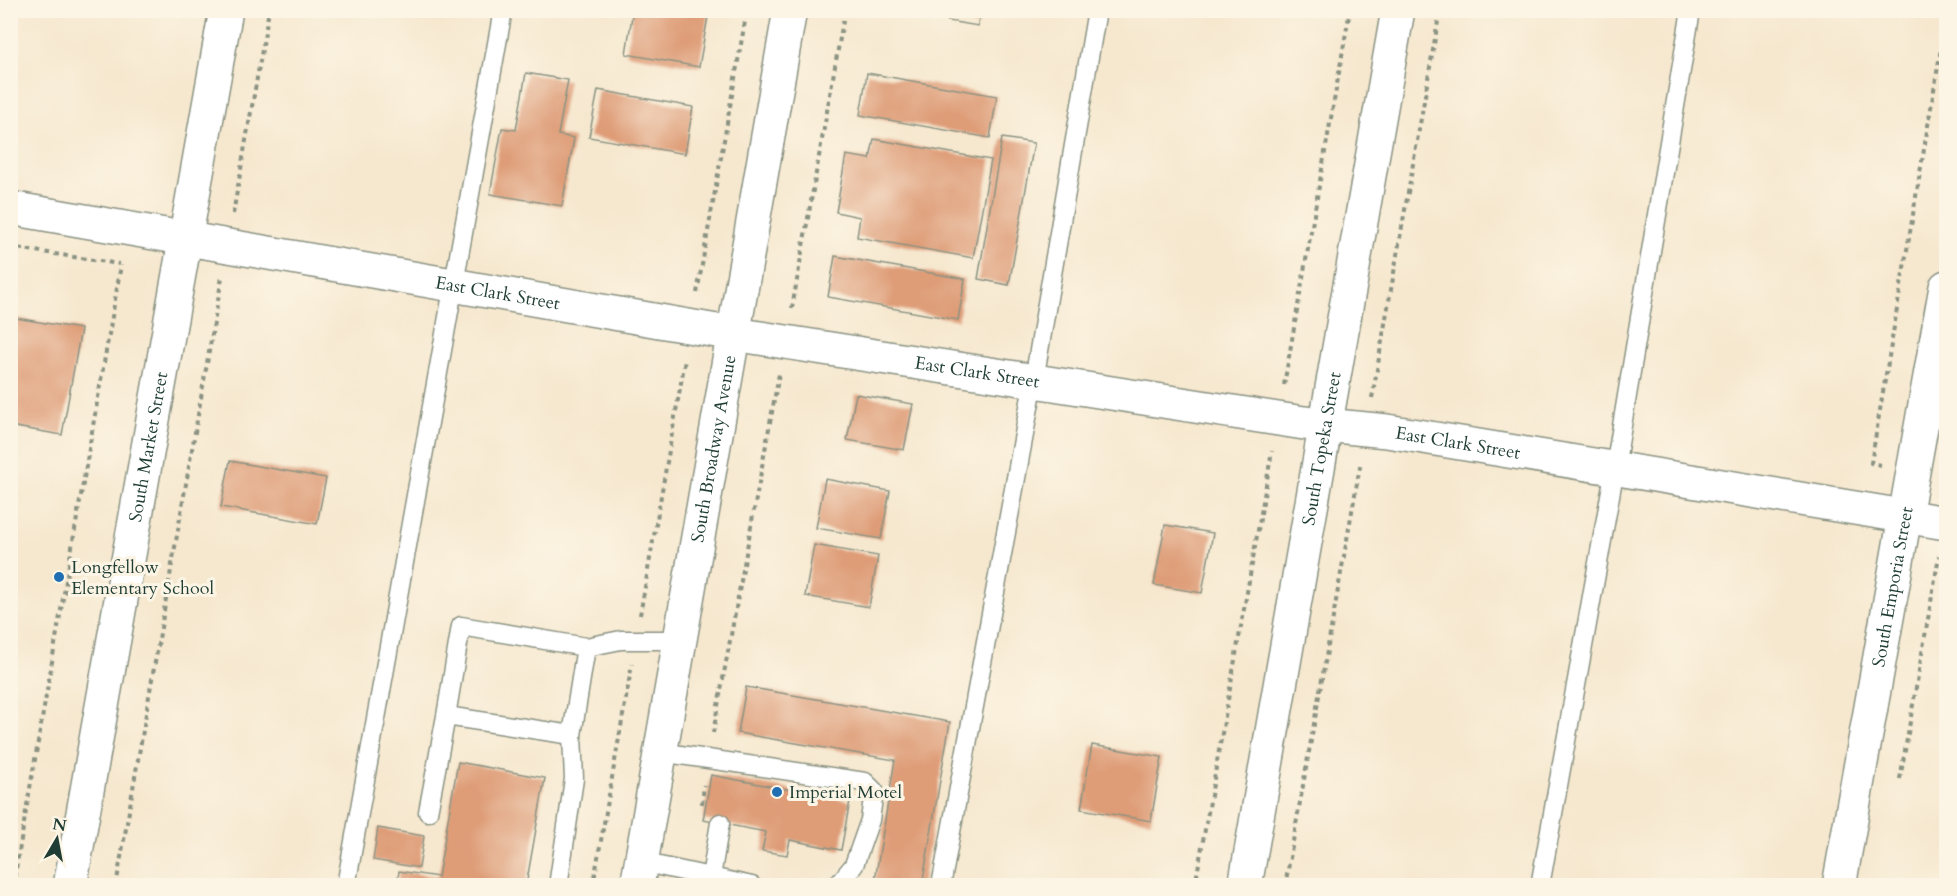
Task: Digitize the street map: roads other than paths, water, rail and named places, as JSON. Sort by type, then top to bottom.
[{"type":"street","name":"South Market Street","points":[[70,885],[226,10]]},
{"type":"street","name":"South Broadway Avenue","points":[[639,874],[790,10]]},
{"type":"street","name":"South Topeka Street","points":[[1245,885],[1398,10]]},
{"type":"street","name":"East Clark Street","points":[[10,208],[734,334],[1324,425],[1387,431],[1946,523]]},
{"type":"street","name":"South Emporia Street","points":[[1839,885],[1947,287]]},
{"type":"lane","points":[[346,885],[503,10]]},
{"type":"lane","points":[[941,885],[1034,380],[1097,10]]},
{"type":"lane","points":[[1540,885],[1615,468],[1691,10]]},
{"type":"lane","points":[[428,812],[461,626],[586,647],[621,640],[680,640]]},
{"type":"lane","points":[[558,885],[574,779],[572,735],[586,647]]},
{"type":"lane","points":[[446,716],[572,735]]},
{"type":"lane","points":[[660,752],[708,759],[729,770],[865,782],[874,791],[870,820],[854,865],[837,885]]},
{"type":"lane","points":[[711,877],[720,823]]},
{"type":"lane","points":[[639,874],[711,877],[752,885]]},
{"type":"place","name":"Longfellow Elementary School","points":[[59,577]]},
{"type":"place","name":"Imperial Motel","points":[[777,792]]}]
